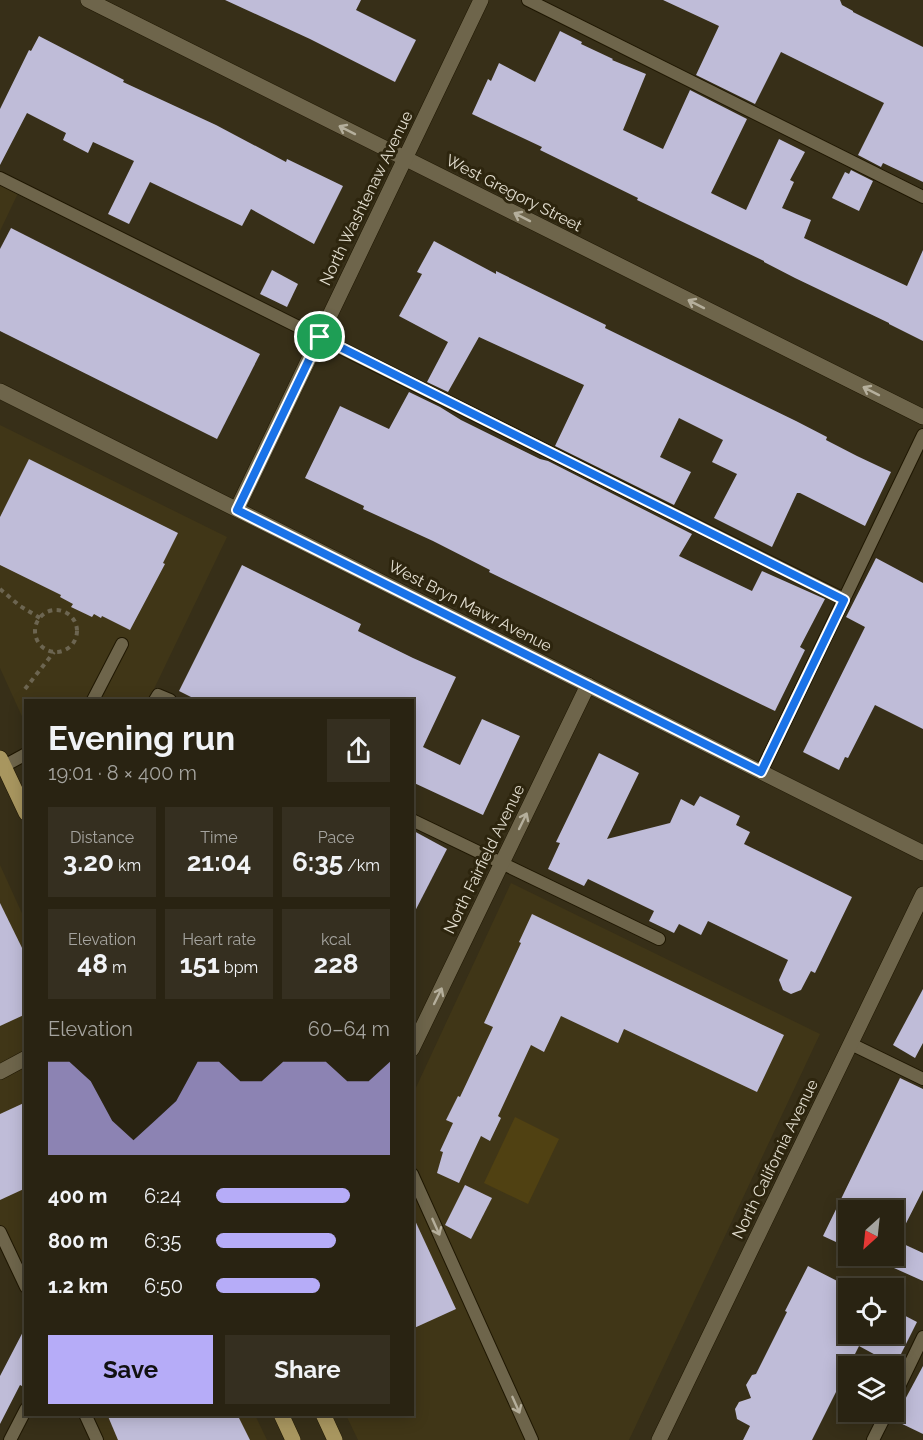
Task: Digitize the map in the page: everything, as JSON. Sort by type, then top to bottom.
[{"type":"main road","points":[[2,762],[24,809]]},
{"type":"main road","points":[[282,1416],[293,1440]]},
{"type":"main road","points":[[324,1416],[335,1440]]},
{"type":"street","name":"West Gregory Street","points":[[88,0],[923,417]]},
{"type":"street","name":"North Washtenaw Avenue","points":[[237,510],[481,0]]},
{"type":"street","name":"West Bryn Mawr Avenue","points":[[0,391],[923,853]]},
{"type":"street","name":"North Fairfield Avenue","points":[[414,1045],[588,685]]},
{"type":"street","name":"North California Avenue","points":[[658,1440],[923,894]]},
{"type":"street","points":[[0,1072],[24,1059]]},
{"type":"lane","points":[[528,0],[923,197]]},
{"type":"lane","points":[[0,178],[844,600]]},
{"type":"lane","points":[[761,772],[923,435]]},
{"type":"lane","points":[[94,699],[122,644]]},
{"type":"lane","points":[[156,699],[158,695],[168,699]]},
{"type":"lane","points":[[2,762],[24,755]]},
{"type":"lane","points":[[414,821],[501,865],[659,939]]},
{"type":"lane","points":[[851,1044],[923,1079]]},
{"type":"lane","points":[[414,1178],[532,1440]]},
{"type":"lane","points":[[0,1232],[24,1283]]},
{"type":"lane","points":[[904,1376],[923,1337]]},
{"type":"lane","points":[[10,1440],[24,1413]]},
{"type":"lane","points":[[86,1416],[97,1440]]},
{"type":"lane","points":[[873,1440],[882,1422]]},
{"type":"path","points":[[0,589],[20,606],[40,618]]},
{"type":"path","points":[[25,689],[54,652],[67,649],[72,645],[77,633],[76,626],[74,620],[63,612],[49,612],[40,618],[36,627],[37,641],[54,652]]},
{"type":"shaded area","points":[[0,179],[20,189],[0,231]]},
{"type":"shaded area","points":[[0,425],[227,537],[153,691],[158,695],[156,699],[24,699],[24,721],[0,668]]},
{"type":"shaded area","points":[[0,865],[24,918],[24,1285],[0,1232]]},
{"type":"shaded area","points":[[511,883],[820,1034],[629,1440],[358,1440],[346,1416],[414,1416],[414,1092]]},
{"type":"shaded area","points":[[515,1117],[559,1139],[528,1204],[484,1183]]},
{"type":"shaded area","points":[[85,1416],[255,1416],[267,1440],[97,1440]]},
{"type":"building","points":[[225,0],[361,0],[356,10],[416,40],[395,82],[310,39]]},
{"type":"building","points":[[663,0],[840,0],[842,5],[853,12],[923,47],[923,182],[883,163],[881,167],[858,155],[884,103],[781,52],[755,104],[696,75],[719,26]]},
{"type":"building","points":[[560,31],[612,60],[646,74],[623,130],[663,149],[690,90],[747,119],[711,193],[746,210],[779,139],[805,152],[790,180],[794,182],[782,208],[811,220],[804,238],[907,286],[923,250],[923,341],[637,200],[638,198],[540,150],[542,147],[472,114],[488,79],[491,81],[499,63],[535,82]]},
{"type":"building","points":[[39,36],[124,80],[123,82],[216,125],[286,162],[287,159],[343,186],[314,244],[251,209],[242,226],[150,182],[129,224],[108,214],[134,161],[93,142],[88,153],[63,140],[66,133],[27,113],[0,165],[0,109],[29,50],[31,51]]},
{"type":"building","points":[[851,170],[873,181],[859,211],[832,198],[845,172],[849,174]]},
{"type":"building","points":[[11,228],[260,354],[217,439],[0,331],[0,249]]},
{"type":"building","points":[[434,241],[496,274],[496,271],[606,325],[605,328],[796,421],[827,437],[826,440],[891,472],[865,526],[800,493],[797,493],[772,547],[714,518],[737,474],[712,462],[723,440],[679,418],[660,457],[691,472],[674,505],[555,446],[584,385],[479,337],[448,392],[427,382],[448,342],[399,316],[422,274],[417,272]]},
{"type":"building","points":[[272,270],[298,284],[287,307],[260,294]]},
{"type":"building","points":[[409,392],[692,534],[679,556],[752,591],[762,571],[825,599],[800,647],[805,650],[775,711],[489,572],[490,570],[363,509],[364,506],[305,478],[340,406],[389,429]]},
{"type":"building","points":[[29,459],[178,533],[163,563],[165,564],[130,630],[102,616],[101,618],[94,614],[92,617],[71,607],[73,604],[60,597],[61,595],[0,565],[0,517]]},
{"type":"building","points":[[876,558],[923,583],[923,729],[875,705],[848,758],[845,757],[839,770],[803,752],[865,627],[846,617]]},
{"type":"building","points":[[242,565],[361,624],[358,631],[456,677],[423,747],[460,765],[482,719],[520,736],[483,815],[414,783],[414,699],[195,699],[179,691]]},
{"type":"building","points":[[599,753],[639,773],[607,839],[670,823],[681,799],[694,806],[700,796],[740,816],[736,825],[750,832],[744,844],[852,897],[815,973],[811,971],[801,990],[791,994],[783,990],[779,980],[788,960],[708,921],[701,935],[679,924],[674,933],[649,921],[654,911],[588,879],[584,886],[548,869],[560,843],[556,842]]},
{"type":"building","points":[[414,831],[447,849],[414,913]]},
{"type":"building","points":[[0,903],[24,952],[24,1015],[0,1026]]},
{"type":"building","points":[[532,914],[784,1035],[757,1092],[624,1029],[618,1043],[561,1016],[544,1052],[531,1045],[498,1116],[501,1118],[490,1141],[481,1136],[459,1183],[437,1173],[443,1152],[440,1151],[453,1123],[446,1120],[458,1096],[460,1097],[493,1027],[484,1023]]},
{"type":"building","points":[[923,989],[923,1043],[915,1058],[893,1045]]},
{"type":"building","points":[[900,1078],[923,1089],[923,1190],[904,1227],[904,1200],[841,1200]]},
{"type":"building","points":[[24,1103],[24,1189],[0,1200],[0,1114]]},
{"type":"building","points":[[465,1185],[492,1198],[471,1239],[445,1225]]},
{"type":"building","points":[[838,1205],[838,1243],[823,1236]]},
{"type":"building","points":[[414,1218],[456,1309],[414,1328]]},
{"type":"building","points":[[904,1244],[923,1253],[923,1281],[894,1266],[904,1266]]},
{"type":"building","points":[[808,1266],[838,1281],[838,1344],[904,1344],[904,1315],[917,1322],[900,1356],[877,1356],[859,1346],[854,1356],[838,1356],[838,1388],[812,1440],[743,1440],[750,1426],[737,1419],[735,1409],[739,1402],[751,1398],[746,1385],[752,1375],[756,1374],[787,1312],[785,1311]]},
{"type":"building","points":[[24,1330],[24,1387],[20,1385],[0,1424],[0,1376]]},
{"type":"building","points":[[923,1366],[923,1434],[898,1422],[904,1422],[904,1401]]},
{"type":"building","points":[[108,1416],[238,1416],[250,1440],[118,1440]]},
{"type":"route","points":[[320,337],[844,600],[761,772],[237,510],[320,337]]}]
